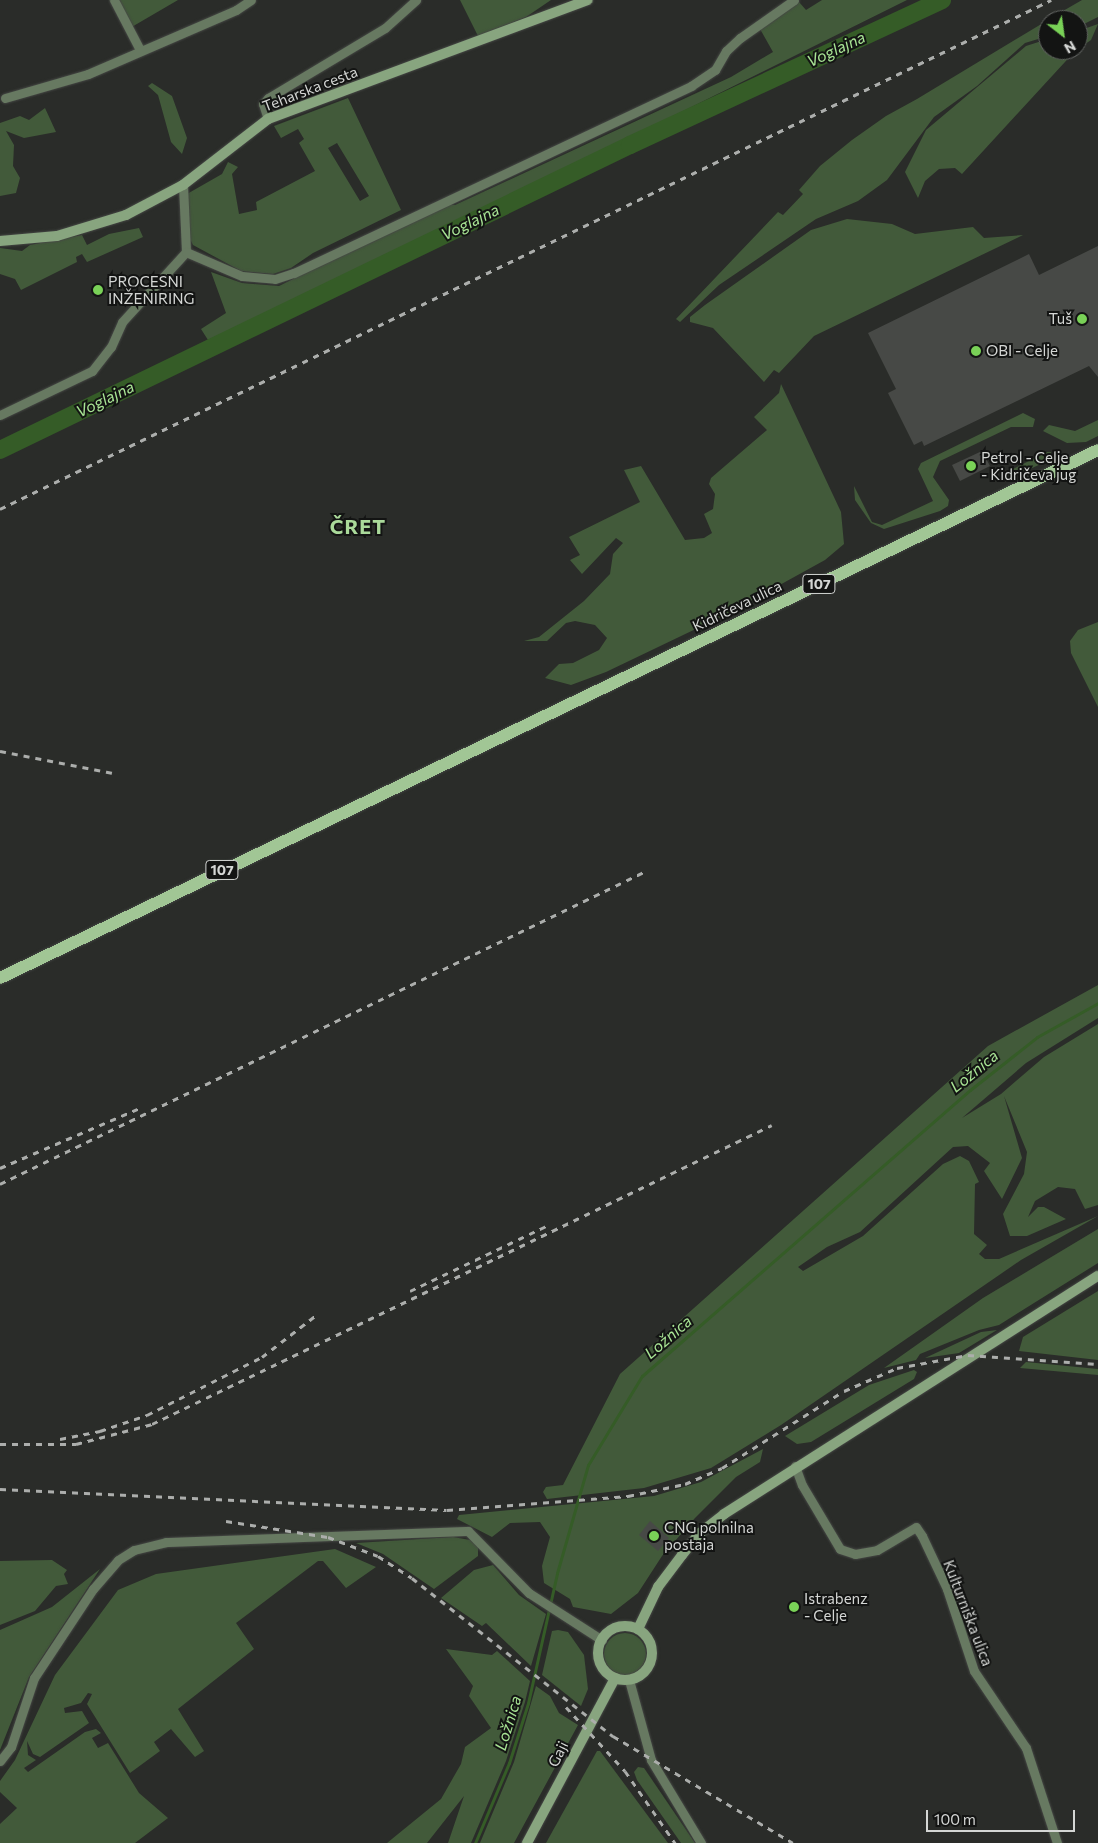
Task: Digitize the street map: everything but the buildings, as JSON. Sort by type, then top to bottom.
[{"type":"main road","name":"Kidričeva ulica","points":[[0,978],[446,766],[1098,450]]},
{"type":"street","points":[[114,0],[140,50]]},
{"type":"street","points":[[5,98],[88,74],[140,50],[214,20],[251,0]]},
{"type":"street","points":[[268,120],[263,104],[268,98],[385,28],[416,0]]},
{"type":"street","name":"Teharska cesta","points":[[0,241],[57,236],[91,227],[135,211],[183,185],[268,120],[588,0]]},
{"type":"street","points":[[186,252],[242,276],[275,279],[294,273],[691,86],[715,70],[726,51],[740,38],[794,0]]},
{"type":"street","points":[[0,415],[92,371],[111,347],[122,322],[186,252],[183,185]]},
{"type":"street","points":[[638,1629],[658,1587],[700,1533],[773,1480],[1098,1276]]},
{"type":"street","name":"Kulturniška ulica","points":[[795,1466],[802,1485],[840,1549],[855,1554],[877,1550],[916,1527],[947,1590],[974,1671],[1026,1748],[1057,1843]]},
{"type":"street","points":[[0,1762],[11,1747],[34,1678],[94,1589],[118,1560],[134,1550],[166,1542],[450,1529],[477,1536],[529,1593],[602,1640]]},
{"type":"street","points":[[618,1627],[638,1629],[651,1644],[652,1660],[643,1674],[629,1680],[615,1678],[602,1667],[598,1658],[602,1640],[618,1627]]},
{"type":"street","name":"Gaji","points":[[527,1843],[615,1678]]},
{"type":"street","points":[[629,1680],[651,1760],[701,1843]]},
{"type":"green space","points":[[119,0],[178,0],[130,28]]},
{"type":"green space","points":[[460,0],[551,0],[526,17],[478,36]]},
{"type":"green space","points":[[822,0],[907,0],[492,206],[208,340],[201,329],[226,313],[211,272],[242,283],[279,286],[444,204],[455,205],[731,77],[773,52],[760,29],[799,2],[806,10]]},
{"type":"green space","points":[[1082,0],[1098,0],[1098,17],[1088,22],[1088,10],[1065,10]]},
{"type":"green space","points":[[1098,24],[1091,40],[1088,42],[1088,28]]},
{"type":"green space","points":[[1038,26],[1038,39],[1025,43],[977,86],[934,117],[887,180],[858,201],[816,219],[719,285],[680,322],[676,319],[778,212],[783,215],[803,194],[799,190],[820,166],[886,116]]},
{"type":"green space","points":[[1038,42],[1038,60],[1067,60],[962,174],[955,168],[939,169],[925,181],[918,198],[905,172],[926,130],[1026,46]]},
{"type":"green space","points":[[152,83],[172,96],[187,138],[182,154],[171,142],[158,95],[148,86]]},
{"type":"green space","points":[[348,98],[401,210],[313,253],[291,268],[273,274],[241,271],[193,245],[189,237],[187,194],[222,174],[228,162],[238,167],[232,174],[239,214],[257,210],[256,202],[315,171],[299,143],[304,139],[298,129],[281,138],[274,126]],"holes":[[[337,143],[369,196],[360,201],[328,148]]]},
{"type":"green space","points":[[45,108],[56,132],[24,138],[6,131],[14,145],[13,166],[20,178],[16,193],[0,196],[0,123],[20,116],[29,120]]},
{"type":"green space","points":[[847,219],[892,224],[915,234],[973,227],[984,238],[1023,235],[814,336],[779,373],[774,370],[764,382],[713,328],[690,322],[690,317],[705,305],[811,230]]},
{"type":"green space","points":[[139,228],[143,237],[87,262],[82,254],[76,257],[77,262],[21,290],[15,279],[0,274],[0,248],[22,251],[30,245],[82,235],[87,245],[109,234]]},
{"type":"green space","points":[[781,384],[841,512],[844,544],[825,560],[727,614],[606,672],[571,685],[545,678],[559,664],[573,663],[599,650],[607,638],[595,625],[575,621],[566,623],[547,641],[524,641],[539,637],[584,601],[610,574],[613,554],[623,543],[616,538],[582,574],[570,560],[580,555],[569,537],[640,502],[624,470],[641,466],[685,540],[704,538],[712,533],[704,514],[713,509],[715,494],[709,484],[711,478],[767,430],[754,417],[779,393]]},
{"type":"green space","points":[[1023,413],[1035,419],[1033,427],[1011,427],[940,461],[933,477],[949,500],[948,506],[940,511],[884,529],[871,523],[855,500],[854,486],[872,522],[882,525],[933,501],[918,469],[921,463]]},
{"type":"green space","points":[[1098,420],[1098,436],[1086,442],[1067,443],[1043,431],[1049,425],[1075,431]]},
{"type":"green space","points":[[1047,452],[1051,452],[1049,460],[1007,480],[1009,471]]},
{"type":"green space","points":[[1098,622],[1098,707],[1071,653],[1070,641],[1078,630]]},
{"type":"green space","points":[[1098,985],[1098,1018],[1026,1063],[962,1118],[1001,1094],[1044,1057],[1098,1024],[1098,1205],[1085,1209],[1075,1189],[1058,1187],[1035,1201],[1028,1217],[1038,1207],[1044,1207],[1066,1219],[1027,1236],[1010,1236],[1003,1214],[1024,1174],[1027,1152],[1004,1096],[1022,1158],[1002,1199],[984,1171],[990,1163],[968,1146],[953,1147],[860,1232],[827,1247],[798,1267],[803,1271],[863,1236],[943,1164],[960,1156],[969,1161],[979,1182],[975,1184],[974,1234],[987,1245],[979,1254],[985,1259],[999,1259],[1098,1216],[1021,1260],[781,1425],[711,1468],[644,1488],[547,1499],[543,1492],[546,1487],[563,1485],[620,1374],[988,1046]]},
{"type":"green space","points":[[1098,1229],[1098,1263],[999,1325],[979,1330],[920,1354],[916,1360],[884,1368],[983,1298]]},
{"type":"green space","points":[[1098,1291],[1098,1360],[1019,1351],[1023,1337]]},
{"type":"green space","points":[[997,1330],[959,1353],[925,1358],[981,1332]]},
{"type":"green space","points":[[1026,1362],[1098,1369],[1098,1375],[1020,1368]]},
{"type":"green space","points":[[914,1370],[917,1372],[914,1379],[811,1442],[797,1444],[785,1436],[869,1385]]},
{"type":"green space","points":[[763,1449],[760,1462],[736,1477],[695,1518],[662,1556],[638,1593],[611,1614],[573,1607],[570,1599],[544,1583],[542,1566],[550,1537],[540,1522],[510,1523],[492,1537],[457,1519],[459,1515],[654,1496],[701,1482]]},
{"type":"green space","points":[[453,1537],[470,1540],[478,1546],[478,1556],[434,1589],[383,1554],[356,1543]]},
{"type":"green space","points":[[335,1549],[376,1567],[346,1588],[323,1561],[318,1561],[236,1623],[254,1649],[178,1709],[204,1751],[195,1757],[171,1729],[154,1742],[160,1751],[130,1773],[87,1704],[92,1694],[88,1693],[81,1703],[64,1708],[65,1713],[82,1711],[89,1723],[40,1757],[33,1754],[27,1741],[28,1755],[36,1760],[24,1768],[28,1772],[85,1732],[96,1729],[101,1733],[92,1738],[98,1748],[108,1743],[139,1793],[168,1818],[135,1843],[0,1843],[0,1824],[17,1808],[0,1792],[0,1781],[15,1760],[55,1675],[118,1590],[156,1574]]},
{"type":"green space","points":[[52,1560],[67,1570],[64,1574],[68,1584],[56,1586],[35,1611],[0,1625],[0,1561]]},
{"type":"green space","points":[[493,1565],[519,1595],[546,1614],[531,1666],[486,1623],[482,1626],[441,1598],[474,1570]]},
{"type":"green space","points":[[100,1569],[29,1677],[0,1750],[0,1630],[52,1607]]},
{"type":"green space","points":[[552,1631],[568,1632],[584,1655],[588,1689],[581,1706],[542,1675]]},
{"type":"green space","points":[[625,1633],[640,1639],[646,1654],[640,1669],[625,1675],[610,1669],[604,1654],[610,1639]]},
{"type":"green space","points":[[446,1649],[492,1655],[497,1651],[530,1681],[525,1702],[506,1761],[471,1843],[448,1843],[464,1796],[427,1843],[387,1843],[441,1799],[461,1764],[465,1747],[491,1728],[469,1696],[473,1686]]},
{"type":"green space","points":[[536,1686],[550,1696],[559,1713],[578,1725],[514,1843],[480,1843],[514,1762]]},
{"type":"green space","points":[[597,1751],[600,1751],[668,1843],[546,1843]]},
{"type":"green space","points":[[638,1767],[644,1768],[695,1843],[681,1843],[637,1780],[634,1772]]},
{"type":"waterway","name":"Voglajna","points":[[0,450],[630,145],[942,0]]},
{"type":"waterway","name":"Ložnica","points":[[475,1843],[509,1763],[528,1703],[557,1573],[588,1465],[642,1376],[970,1090],[1037,1037],[1098,1003]]},
{"type":"railway","points":[[0,509],[1051,0]]},
{"type":"railway","points":[[0,751],[113,773]]},
{"type":"railway","points":[[0,1184],[646,871]]},
{"type":"railway","points":[[0,1168],[142,1107]]},
{"type":"railway","points":[[0,1444],[76,1444],[152,1424],[772,1125]]},
{"type":"railway","points":[[410,1291],[546,1226]]},
{"type":"railway","points":[[60,1439],[100,1431],[147,1415],[262,1357],[315,1316]]},
{"type":"railway","points":[[0,1489],[447,1510],[628,1496],[685,1484],[722,1468],[844,1391],[897,1368],[968,1355],[1098,1364]]},
{"type":"railway","points":[[226,1521],[328,1537],[378,1556],[412,1578],[613,1736],[793,1843]]},
{"type":"railway","points":[[566,1707],[625,1771],[675,1843]]},
{"type":"place","name":"PROCESNI INŽENIRING","points":[[98,290]]},
{"type":"place","name":"Tuš","points":[[1082,319]]},
{"type":"place","name":"OBI - Celje","points":[[976,351]]},
{"type":"place","name":"Petrol - Celje - Kidričeva jug","points":[[971,466]]},
{"type":"place","name":"CNG polnilna postaja","points":[[654,1536]]},
{"type":"place","name":"Istrabenz - Celje","points":[[794,1607]]},
{"type":"district","name":"ČRET","points":[[358,526]]}]
